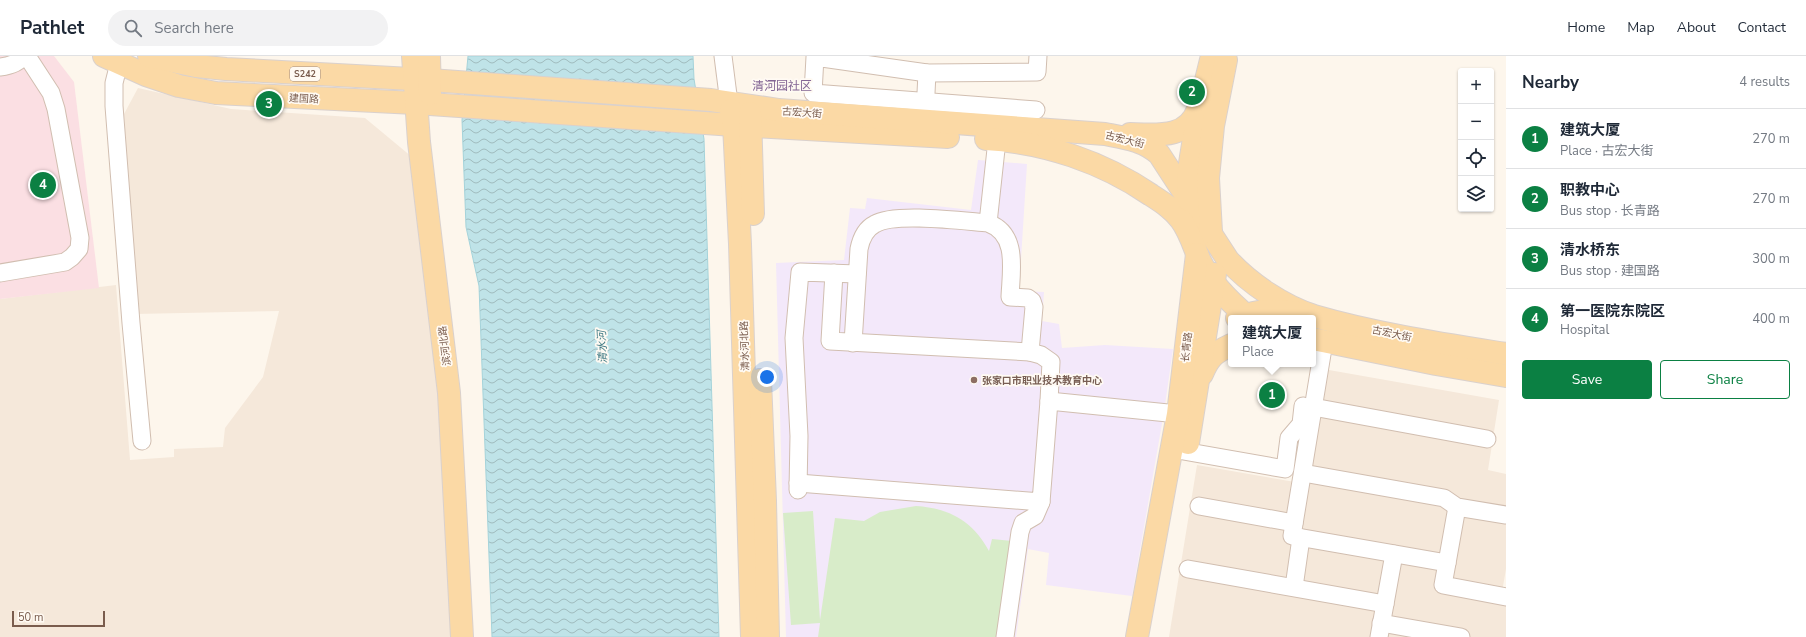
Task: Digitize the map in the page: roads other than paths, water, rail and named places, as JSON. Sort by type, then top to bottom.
[{"type":"main road","name":"S242","points":[[149,56],[196,66],[226,69],[463,83],[735,112]]},
{"type":"main road","name":"滨河北路","points":[[413,56],[422,80],[450,394],[462,637]]},
{"type":"main road","name":"滨河北路","points":[[422,80],[429,56]]},
{"type":"main road","name":"长青路","points":[[1152,637],[1191,374],[1197,254],[1185,185],[1212,56]]},
{"type":"main road","name":"长青路","points":[[1137,637],[1179,450],[1178,414],[1205,335],[1214,283],[1215,274],[1208,178],[1213,126],[1227,56]]},
{"type":"main road","name":"建国路","points":[[112,60],[146,75],[179,86],[216,93],[462,106],[711,124]]},
{"type":"main road","points":[[1105,134],[1143,135],[1178,132],[1187,127],[1195,117],[1202,98]]},
{"type":"main road","name":"滨河北路","points":[[423,104],[462,392],[468,456],[474,637]]},
{"type":"main road","name":"古宏大街","points":[[711,124],[735,112],[925,111],[1105,134],[1133,139],[1149,145],[1159,154],[1185,185],[1211,233],[1228,260],[1240,273],[1286,304],[1313,315]]},
{"type":"main road","name":"古宏大街","points":[[735,112],[1034,145],[1096,164],[1138,186],[1170,208],[1181,220],[1208,276],[1239,315]]},
{"type":"main road","name":"清水河北路","points":[[735,112],[752,637]]},
{"type":"main road","name":"清水河北路","points":[[735,112],[765,501],[768,637]]},
{"type":"main road","points":[[1123,178],[1153,186],[1185,185],[1204,170],[1210,161]]},
{"type":"main road","points":[[1248,315],[1255,312],[1275,310],[1313,315]]},
{"type":"main road","name":"古宏大街","points":[[1316,316],[1388,333],[1506,354]]},
{"type":"main road","points":[[1205,335],[1228,324]]},
{"type":"main road","points":[[1318,341],[1506,376]]},
{"type":"main road","points":[[1191,374],[1207,362],[1215,352],[1228,346]]},
{"type":"street","points":[[0,67],[10,66],[20,61],[23,56]]},
{"type":"street","points":[[0,274],[65,262],[72,257],[79,248],[80,243],[79,226],[56,109],[51,93],[27,56]]},
{"type":"street","name":"清水河北路","points":[[724,56],[735,112]]},
{"type":"street","points":[[815,56],[927,73],[1037,72],[1038,56]]},
{"type":"street","points":[[815,56],[814,93],[925,111],[1036,110]]},
{"type":"street","points":[[808,112],[810,67],[815,56]]},
{"type":"street","points":[[112,60],[114,106],[131,323],[142,441]]},
{"type":"street","points":[[925,111],[927,73]]},
{"type":"street","points":[[988,223],[997,140]]},
{"type":"street","points":[[853,343],[857,274],[861,240],[874,224],[885,219],[900,217],[988,223],[1001,229],[1006,237],[1012,259],[1010,297],[1028,298],[1032,301],[1034,307],[1030,352]]},
{"type":"street","points":[[857,274],[800,272],[794,338],[799,436],[798,486],[1041,502]]},
{"type":"street","points":[[834,273],[830,341],[1030,352],[1042,355],[1051,362],[1050,401],[1041,502],[1035,516],[1023,523],[1020,532],[1005,637]]},
{"type":"street","points":[[1294,588],[1303,473],[1320,367],[1318,341]]},
{"type":"street","points":[[1179,450],[1285,469],[1289,438],[1300,424],[1308,367]]},
{"type":"street","points":[[1316,367],[1320,367]]},
{"type":"street","points":[[1050,401],[1178,414]]},
{"type":"street","points":[[1313,407],[1487,439]]},
{"type":"street","points":[[1303,473],[1444,498],[1457,507],[1506,515]]},
{"type":"street","points":[[1199,506],[1394,554],[1447,563]]},
{"type":"street","points":[[1457,507],[1443,585],[1505,594]]},
{"type":"street","points":[[1394,554],[1380,630],[1460,637]]},
{"type":"street","points":[[1188,569],[1385,604]]},
{"type":"water","name":"清水河","points":[[468,56],[693,56],[694,79],[704,139],[719,637],[492,637],[479,286],[466,227],[462,120]]},
{"type":"place","name":"职教中心","points":[[1192,92]]},
{"type":"place","name":"清水桥东","points":[[269,104]]},
{"type":"place","name":"第一医院东院区","points":[[43,185]]},
{"type":"place","name":"张家口市职业技术教育中心","points":[[974,380]]},
{"type":"place","name":"建筑大厦","points":[[1272,395]]},
{"type":"district","name":"清河园社区","points":[[782,86]]}]
